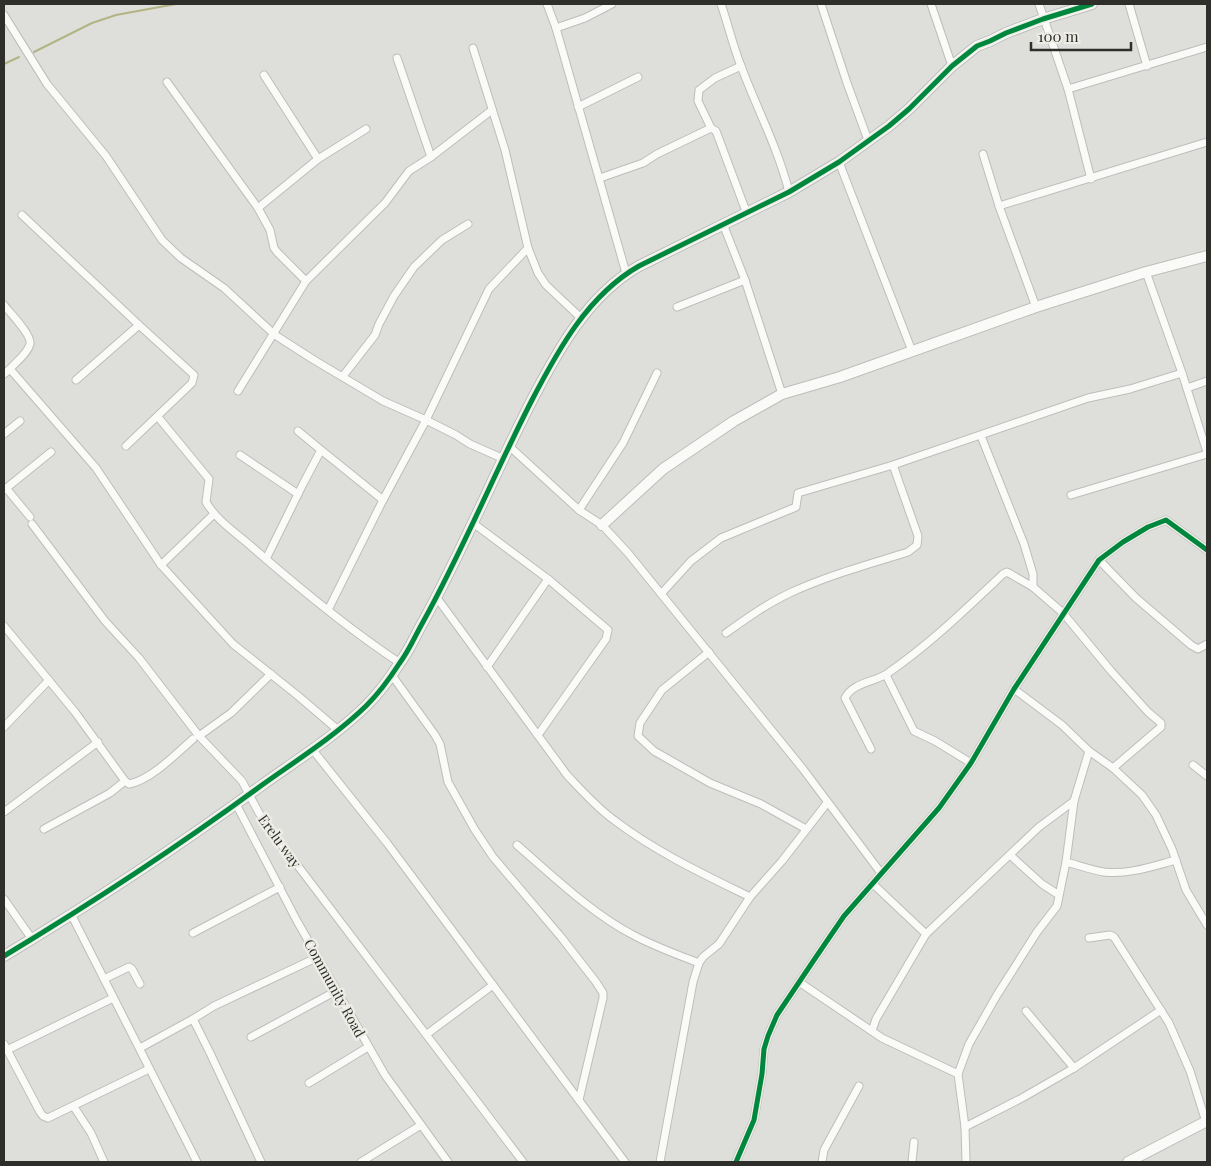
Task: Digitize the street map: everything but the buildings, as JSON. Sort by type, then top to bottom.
[{"type":"street","points":[[547,4],[556,28],[626,273]]},
{"type":"street","points":[[556,28],[585,18],[612,4]]},
{"type":"street","points":[[721,4],[741,66],[783,168],[789,192]]},
{"type":"street","points":[[821,4],[868,140]]},
{"type":"street","points":[[932,4],[952,66]]},
{"type":"street","points":[[1039,4],[1068,89],[1091,179]]},
{"type":"street","points":[[4,956],[32,940],[236,804],[338,730],[367,705],[400,663],[437,598],[546,373],[581,318],[605,290],[626,273],[723,224],[747,214],[789,192],[839,162],[889,126],[952,66],[977,46],[1006,32],[1092,4]]},
{"type":"street","points":[[1129,4],[1147,66]]},
{"type":"street","points":[[4,15],[47,84],[106,156],[162,240],[181,258],[229,292],[274,335],[384,402],[426,420],[470,444],[504,458]]},
{"type":"street","points":[[1068,89],[1207,47]]},
{"type":"street","points":[[473,48],[507,158],[528,248],[538,272],[546,285],[581,318]]},
{"type":"street","points":[[397,58],[431,157]]},
{"type":"street","points":[[741,66],[715,78],[699,90],[698,101],[711,128],[716,131],[747,214]]},
{"type":"street","points":[[264,75],[318,159]]},
{"type":"street","points":[[578,106],[638,77]]},
{"type":"street","points":[[167,82],[258,208],[270,230],[274,248],[306,281]]},
{"type":"street","points":[[238,391],[306,281],[385,203],[409,171],[431,157],[492,110]]},
{"type":"street","points":[[600,178],[642,163],[711,128]]},
{"type":"street","points":[[258,208],[318,159],[366,129]]},
{"type":"street","points":[[999,206],[1207,142]]},
{"type":"street","points":[[983,154],[999,206],[1036,307]]},
{"type":"street","points":[[839,162],[912,351]]},
{"type":"street","points":[[22,215],[194,375],[192,383],[126,446]]},
{"type":"street","points":[[343,376],[375,335],[394,296],[414,266],[442,240],[468,224]]},
{"type":"street","points":[[723,224],[745,280],[782,394]]},
{"type":"street","points":[[328,610],[383,500],[426,420],[488,289],[528,248]]},
{"type":"street","points":[[602,525],[663,469],[734,421],[782,394],[840,377],[1036,307],[1146,272],[1207,256]]},
{"type":"street","points":[[1072,495],[1207,453],[1182,373],[1146,272]]},
{"type":"street","points":[[677,307],[745,280]]},
{"type":"street","points":[[4,305],[30,340],[27,350],[7,371],[96,468],[161,565],[233,644],[338,730]]},
{"type":"street","points":[[76,380],[139,325]]},
{"type":"street","points":[[580,510],[623,443],[657,373]]},
{"type":"street","points":[[661,594],[691,561],[721,538],[796,507],[798,493],[893,465],[1088,398],[1130,389],[1182,373]]},
{"type":"street","points":[[1186,388],[1207,381]]},
{"type":"street","points":[[158,417],[207,475],[209,482],[206,502],[214,514],[328,610],[368,642],[400,663]]},
{"type":"street","points":[[4,434],[20,420]]},
{"type":"street","points":[[298,431],[383,500]]},
{"type":"street","points":[[981,436],[1024,544],[1033,574],[1032,587]]},
{"type":"street","points":[[509,446],[580,510],[602,525],[628,553],[803,768],[881,873]]},
{"type":"street","points":[[266,559],[321,450]]},
{"type":"street","points":[[5,489],[51,452]]},
{"type":"street","points":[[240,454],[298,494]]},
{"type":"street","points":[[726,633],[790,592],[908,552],[917,545],[918,536],[893,465]]},
{"type":"street","name":"Erelu way","points":[[5,489],[31,521],[95,609],[139,658],[196,738],[235,772],[242,781],[259,813],[279,841],[523,1162]]},
{"type":"street","points":[[161,565],[214,514]]},
{"type":"street","points":[[736,1162],[754,1120],[762,1074],[764,1049],[777,1015],[844,916],[925,826],[971,763],[1014,689],[1098,560],[1148,527],[1166,520],[1207,550]]},
{"type":"street","points":[[473,523],[548,579],[604,625],[608,632],[606,639],[538,735]]},
{"type":"street","points":[[1098,560],[1142,604],[1191,645],[1198,649],[1207,644]]},
{"type":"street","points":[[871,749],[845,698],[848,693],[866,682],[886,675],[937,635],[1003,574],[1008,572],[1032,587],[1063,614],[1111,671],[1148,712],[1161,723],[1161,727],[1113,768]]},
{"type":"street","points":[[487,667],[548,579]]},
{"type":"street","points":[[437,598],[567,775],[588,798],[612,819],[648,844],[694,870],[750,896]]},
{"type":"street","points":[[4,626],[98,742],[117,771],[130,784],[146,777],[236,709],[270,674]]},
{"type":"street","points":[[709,652],[662,690],[640,723],[638,736],[654,751],[710,783],[737,796],[761,804],[806,829]]},
{"type":"street","points":[[391,674],[428,722],[440,744],[448,782],[475,830],[493,857],[561,937],[603,993],[604,998],[579,1100]]},
{"type":"street","points":[[886,675],[914,732],[935,741],[971,763]]},
{"type":"street","points":[[4,727],[49,680]]},
{"type":"street","points":[[1014,689],[1062,725],[1089,751],[1113,768],[1142,795],[1156,815],[1176,860],[1186,890],[1207,925]]},
{"type":"street","points":[[4,812],[98,742]]},
{"type":"street","points":[[312,749],[387,843],[625,1162]]},
{"type":"street","points":[[966,1162],[965,1127],[958,1074],[969,1044],[984,1017],[1037,932],[1057,906],[1066,862],[1074,801],[1089,751]]},
{"type":"street","points":[[1193,765],[1207,776]]},
{"type":"street","points":[[44,829],[110,793],[126,781]]},
{"type":"street","points":[[872,1031],[876,1019],[926,934],[1039,827],[1074,801]]},
{"type":"street","points":[[660,1162],[693,982],[699,963],[723,939],[750,896],[782,861],[827,802]]},
{"type":"street","name":"Community Road","points":[[236,804],[368,1047],[399,1097],[421,1125],[445,1161]]},
{"type":"street","points":[[517,845],[580,899],[617,925],[636,936],[699,963]]},
{"type":"street","points":[[1010,855],[1042,884],[1058,894]]},
{"type":"street","points":[[1066,862],[1103,872],[1121,872],[1134,871],[1176,860]]},
{"type":"street","points":[[872,883],[926,934]]},
{"type":"street","points":[[193,932],[280,886]]},
{"type":"street","points":[[4,899],[32,940]]},
{"type":"street","points":[[1200,913],[1207,909]]},
{"type":"street","points":[[70,914],[197,1162]]},
{"type":"street","points":[[1089,938],[1110,935],[1114,937],[1169,1023],[1187,1063],[1207,1121],[1128,1162]]},
{"type":"street","points":[[140,1048],[214,1006],[318,957]]},
{"type":"street","points":[[104,979],[129,966],[140,984]]},
{"type":"street","points":[[799,982],[890,1042],[958,1074]]},
{"type":"street","points":[[427,1034],[493,984]]},
{"type":"street","points":[[251,1037],[336,991]]},
{"type":"street","points":[[113,998],[5,1048],[43,1116],[48,1118],[52,1118],[80,1102],[149,1069]]},
{"type":"street","points":[[965,1127],[1022,1098],[1074,1068],[1161,1010]]},
{"type":"street","points":[[1026,1011],[1074,1068]]},
{"type":"street","points":[[193,1019],[261,1162]]},
{"type":"street","points":[[308,1082],[368,1047]]},
{"type":"street","points":[[4,1063],[12,1059]]},
{"type":"street","points":[[822,1162],[824,1150],[859,1086]]},
{"type":"street","points":[[74,1107],[91,1132],[104,1162]]},
{"type":"street","points":[[361,1162],[421,1125]]},
{"type":"street","points":[[912,1162],[914,1142]]},
{"type":"waterway","points":[[34,52],[92,23],[116,15],[176,4]]},
{"type":"waterway","points":[[4,64],[19,57]]},
{"type":"cycle path","points":[[4,956],[102,895],[199,830],[329,738],[370,701],[392,675],[406,654],[438,595],[518,428],[553,362],[576,325],[604,292],[639,266],[789,192],[839,162],[889,126],[952,66],[977,46],[1043,19],[1092,4]]},
{"type":"cycle path","points":[[736,1162],[754,1120],[762,1074],[764,1049],[777,1015],[844,916],[939,808],[971,763],[1014,689],[1099,560],[1123,542],[1148,527],[1166,520],[1207,550]]}]
